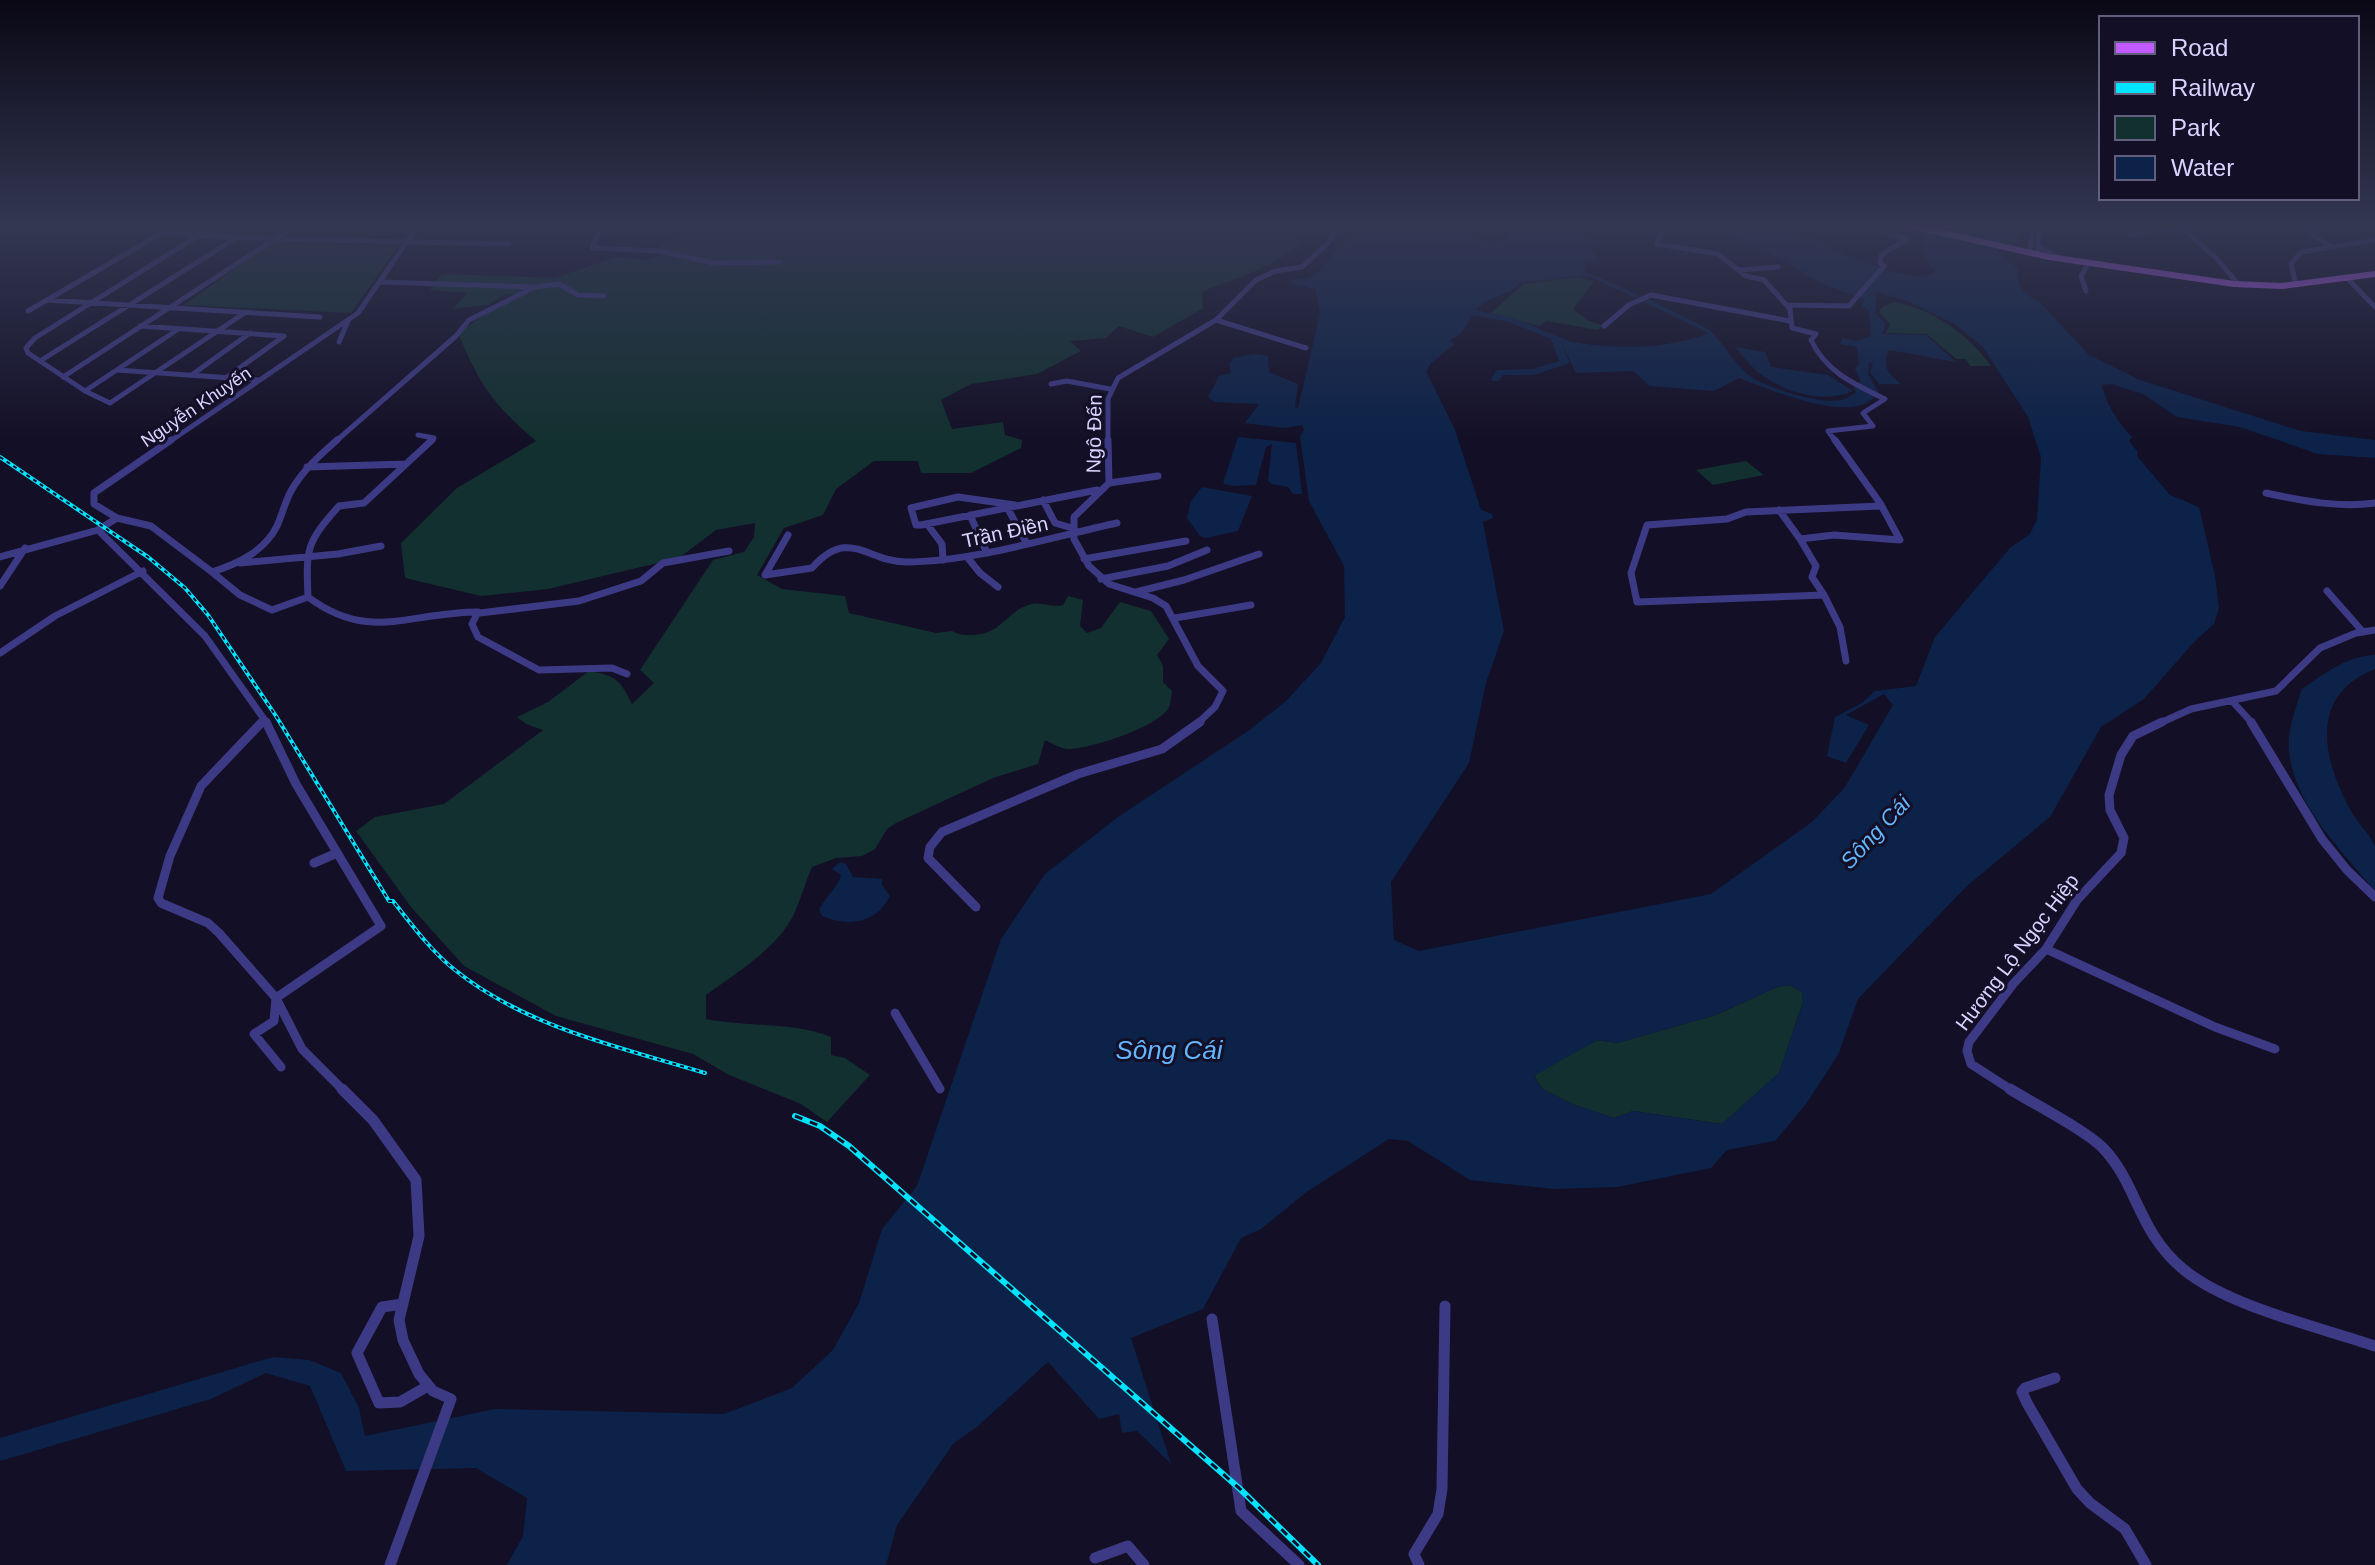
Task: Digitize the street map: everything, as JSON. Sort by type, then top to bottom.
[{"type":"street","points":[[28,311],[51,297]]},
{"type":"street","points":[[101,297],[29,343],[28,353],[85,391],[110,403],[246,312]]},
{"type":"street","points":[[40,361],[142,297]]},
{"type":"street","points":[[63,377],[186,297]]},
{"type":"street","name":"Nguyễn Khuyến","points":[[117,518],[94,504],[94,493],[348,321],[369,297]]},
{"type":"street","points":[[239,563],[255,552],[275,530],[291,491],[307,467],[456,336],[466,322],[515,297]]},
{"type":"street","name":"Ngô Đến","points":[[1073,531],[1076,516],[1097,490],[1109,483],[1110,389],[1118,378],[1216,320],[1239,297]]},
{"type":"street","points":[[1604,326],[1644,297]]},
{"type":"street","points":[[1652,297],[1790,321]]},
{"type":"street","points":[[1780,297],[1787,305],[1792,328],[1816,334],[1811,340],[1818,355],[1836,374],[1886,400],[1863,413],[1873,426],[1828,431],[1900,540],[1834,535],[1800,539]]},
{"type":"street","points":[[1787,305],[1844,306],[1859,297]]},
{"type":"street","points":[[46,300],[320,317]]},
{"type":"street","points":[[1216,320],[1306,348]]},
{"type":"street","points":[[339,342],[348,321]]},
{"type":"street","points":[[140,326],[284,336],[227,377]]},
{"type":"street","points":[[85,391],[178,329]]},
{"type":"street","points":[[193,375],[250,333]]},
{"type":"street","points":[[117,370],[260,380]]},
{"type":"street","points":[[1051,384],[1067,381],[1110,389]]},
{"type":"street","points":[[308,597],[305,557],[310,539],[339,506],[364,503],[434,438],[418,435]]},
{"type":"street","points":[[307,467],[406,464]]},
{"type":"street","points":[[1109,483],[1158,476]]},
{"type":"street","points":[[1011,506],[958,497],[912,506],[916,525],[1097,490]]},
{"type":"street","points":[[2266,493],[2329,504],[2375,503]]},
{"type":"street","points":[[976,907],[928,858],[930,847],[942,832],[1078,774],[1162,749],[1188,732],[1215,707],[1223,691],[1198,666],[1186,647],[1175,618],[1160,601],[1100,579],[1084,559],[1073,531],[1055,523],[1043,500]]},
{"type":"street","points":[[1011,506],[1027,544]]},
{"type":"street","points":[[1824,595],[1696,596],[1637,602],[1629,582],[1635,553],[1647,525],[1727,519],[1746,512],[1880,506]]},
{"type":"street","points":[[1779,510],[1816,566],[1812,577],[1835,612],[1844,641],[1846,661]]},
{"type":"street","points":[[970,515],[987,553]]},
{"type":"street","points":[[0,557],[98,530],[117,518],[151,526],[220,581],[270,610],[308,597]]},
{"type":"street","name":"Trần Điền","points":[[788,535],[765,575],[812,568],[825,553],[858,547],[902,562],[943,560],[1117,523]]},
{"type":"street","points":[[927,524],[942,544],[943,560]]},
{"type":"street","points":[[98,530],[143,571],[205,636],[264,719],[286,764],[381,926],[276,998]]},
{"type":"street","points":[[1084,559],[1186,541]]},
{"type":"street","points":[[212,572],[239,563],[381,546]]},
{"type":"street","points":[[0,586],[26,548]]},
{"type":"street","points":[[1100,579],[1168,566],[1207,550]]},
{"type":"street","points":[[308,597],[336,617],[368,625],[469,611],[480,613],[579,601],[641,581],[663,563],[694,560],[729,551]]},
{"type":"street","points":[[1135,592],[1184,580],[1259,554]]},
{"type":"street","points":[[967,557],[980,573],[998,587]]},
{"type":"street","points":[[0,653],[55,616],[143,571]]},
{"type":"street","points":[[2327,591],[2363,632]]},
{"type":"street","points":[[1175,618],[1251,605]]},
{"type":"street","points":[[480,613],[472,624],[478,637],[515,655],[531,667],[548,671],[612,668],[627,674]]},
{"type":"street","name":"Hương Lộ Ngọc Hiệp","points":[[2375,630],[2320,648],[2276,691],[2180,713],[2130,740],[2121,755],[2109,795],[2110,810],[2124,838],[2121,853],[2077,900],[2046,949],[2013,984],[1969,1042],[1967,1051],[1971,1064],[2101,1146],[2116,1167],[2149,1231],[2176,1264],[2195,1280],[2219,1293],[2375,1346]]},
{"type":"street","points":[[2232,701],[2257,727],[2267,749],[2326,845],[2348,873],[2375,897]]},
{"type":"street","points":[[264,719],[253,736],[219,765],[202,785],[159,885],[158,898],[161,903],[208,923],[219,933],[276,998],[302,1049],[373,1120],[416,1180],[419,1236],[399,1320],[403,1340],[428,1386],[451,1399],[390,1565]]},
{"type":"street","points":[[314,863],[337,853]]},
{"type":"street","points":[[2046,949],[2215,1027],[2275,1049]]},
{"type":"street","points":[[276,998],[274,1021],[254,1034],[281,1067]]},
{"type":"street","points":[[895,1013],[940,1089]]},
{"type":"street","points":[[403,1304],[382,1307],[357,1353],[379,1403],[400,1402],[428,1386]]},
{"type":"street","points":[[1417,1560],[1438,1514],[1442,1489],[1445,1306]]},
{"type":"street","points":[[1212,1319],[1241,1511],[1299,1565]]},
{"type":"street","points":[[2055,1378],[2025,1388],[2022,1392],[2027,1403],[2077,1489],[2090,1503],[2125,1529],[2146,1565]]},
{"type":"street","points":[[1095,1558],[1128,1546],[1144,1565]]},
{"type":"green space","points":[[195,297],[362,297],[351,313],[184,305]]},
{"type":"green space","points":[[464,297],[501,297],[488,305],[452,309]]},
{"type":"green space","points":[[514,297],[1202,297],[1203,308],[1153,337],[1119,326],[1106,338],[1070,341],[1081,351],[1037,374],[971,384],[941,400],[952,429],[1003,422],[1005,435],[1022,440],[1021,448],[971,473],[921,473],[918,461],[874,461],[836,489],[823,515],[784,528],[757,575],[782,589],[845,596],[849,613],[936,633],[982,634],[998,627],[1023,607],[1032,604],[1063,605],[1068,596],[1083,600],[1080,626],[1087,633],[1101,628],[1120,602],[1151,611],[1169,639],[1157,655],[1163,666],[1163,682],[1172,691],[1169,707],[1161,716],[1121,736],[1078,748],[1065,749],[1045,740],[1038,764],[993,778],[896,823],[887,829],[875,849],[862,856],[836,858],[812,867],[794,914],[778,938],[706,995],[706,1019],[817,1032],[831,1037],[831,1055],[845,1058],[870,1075],[827,1122],[801,1104],[729,1075],[693,1054],[556,1016],[464,966],[411,907],[356,831],[375,817],[444,804],[543,730],[517,717],[548,702],[589,671],[616,680],[632,704],[654,683],[640,670],[713,560],[744,552],[754,537],[755,523],[716,530],[679,558],[548,589],[481,596],[405,578],[401,543],[457,488],[536,441],[508,416],[489,393],[458,333]]},
{"type":"green space","points":[[1509,297],[1582,297],[1573,309],[1587,320],[1603,326],[1598,330],[1547,321],[1539,326],[1491,313]]},
{"type":"green space","points":[[1894,302],[1923,311],[1949,325],[1972,344],[1991,366],[1970,366],[1966,359],[1956,359],[1927,334],[1886,333],[1890,324],[1879,312],[1882,307]]},
{"type":"green space","points":[[1746,461],[1764,475],[1713,485],[1696,470]]},
{"type":"green space","points":[[1790,985],[1802,992],[1803,1002],[1779,1073],[1722,1124],[1633,1111],[1614,1118],[1572,1104],[1542,1089],[1534,1075],[1597,1040],[1617,1043],[1716,1015],[1777,987]]},
{"type":"water","name":"Sông Cái","points":[[1317,297],[1496,297],[1476,311],[1464,329],[1450,340],[1454,345],[1431,363],[1426,371],[1455,430],[1481,510],[1492,514],[1493,518],[1483,522],[1504,631],[1486,683],[1469,763],[1391,882],[1394,940],[1419,951],[1711,894],[1812,822],[1845,787],[1893,705],[1884,694],[1846,715],[1869,725],[1846,763],[1827,756],[1835,717],[1862,703],[1875,691],[1916,686],[1935,637],[2010,548],[2030,534],[2037,519],[2041,457],[2028,417],[1983,347],[1953,323],[1893,297],[2031,297],[2039,301],[2089,355],[2140,380],[2301,431],[2375,440],[2375,458],[2318,454],[2240,427],[2177,417],[2143,394],[2111,384],[2102,385],[2113,413],[2132,437],[2129,441],[2138,452],[2137,456],[2170,495],[2199,507],[2215,576],[2219,608],[2214,624],[2144,699],[2101,727],[2050,817],[1967,886],[1858,999],[1838,1055],[1806,1104],[1775,1141],[1727,1150],[1711,1168],[1617,1187],[1553,1189],[1470,1180],[1408,1141],[1389,1139],[1305,1193],[1261,1229],[1241,1238],[1203,1309],[1131,1338],[1171,1464],[1137,1431],[1122,1433],[1119,1414],[1099,1419],[1048,1362],[978,1426],[953,1444],[897,1525],[886,1565],[507,1565],[523,1536],[527,1498],[476,1468],[346,1471],[310,1386],[266,1373],[211,1399],[0,1461],[0,1438],[273,1357],[309,1360],[341,1373],[359,1408],[365,1436],[495,1409],[724,1414],[792,1388],[833,1350],[859,1303],[882,1229],[917,1186],[1001,939],[1045,874],[1118,817],[1248,731],[1286,701],[1321,663],[1345,617],[1344,566],[1309,501],[1300,437],[1304,430],[1302,425],[1285,428],[1245,423],[1259,404],[1214,402],[1208,397],[1219,376],[1231,373],[1229,364],[1234,358],[1253,354],[1268,356],[1269,372],[1298,384],[1295,407],[1298,408],[1320,314]],"holes":[[[1790,985],[1802,992],[1803,1003],[1779,1073],[1722,1124],[1633,1111],[1614,1118],[1572,1104],[1542,1089],[1534,1076],[1597,1040],[1617,1043],[1716,1015],[1777,987]]]},
{"type":"water","name":"Sông Cái","points":[[1633,297],[1644,297],[1711,331],[1742,369],[1755,379],[1792,394],[1832,401],[1857,392],[1853,388],[1861,381],[1855,369],[1859,364],[1857,347],[1840,344],[1842,338],[1856,341],[1871,336],[1869,310],[1862,307],[1863,299],[1858,297],[1877,297],[1875,313],[1886,324],[1882,334],[1926,335],[1956,362],[1889,350],[1887,369],[1901,384],[1879,384],[1870,372],[1873,364],[1869,363],[1868,374],[1878,392],[1867,402],[1852,407],[1833,407],[1791,397],[1739,378],[1714,391],[1650,386],[1633,371],[1576,373],[1560,340],[1636,347],[1673,343],[1709,333]]},
{"type":"water","points":[[1735,347],[1765,352],[1771,367],[1828,375],[1853,391],[1830,397],[1806,395],[1782,387],[1762,375]]},
{"type":"water","points":[[1238,437],[1296,443],[1302,494],[1293,494],[1288,487],[1268,481],[1272,444],[1266,447],[1256,485],[1232,486],[1223,483]]},
{"type":"water","points":[[1202,487],[1252,496],[1238,531],[1206,538],[1200,536],[1187,518],[1191,501]]},
{"type":"water","points":[[2375,655],[2375,669],[2353,681],[2338,696],[2330,713],[2327,733],[2334,774],[2343,796],[2375,847],[2375,891],[2309,808],[2292,770],[2289,735],[2302,689],[2346,662]]},
{"type":"water","points":[[840,862],[846,864],[853,877],[882,879],[882,885],[890,896],[869,918],[851,922],[822,916],[819,910],[841,875],[832,869]]},
{"type":"waterway","points":[[1458,310],[1511,320],[1578,347]]},
{"type":"waterway","points":[[1496,379],[1500,372],[1534,372],[1564,362],[1555,338]]},
{"type":"railway","points":[[0,457],[148,557],[185,588],[208,615],[276,716],[389,901],[393,901],[446,963],[483,990],[543,1021],[705,1073]]},
{"type":"railway","points":[[795,1116],[820,1126],[849,1146],[1239,1488],[1318,1565]]}]
